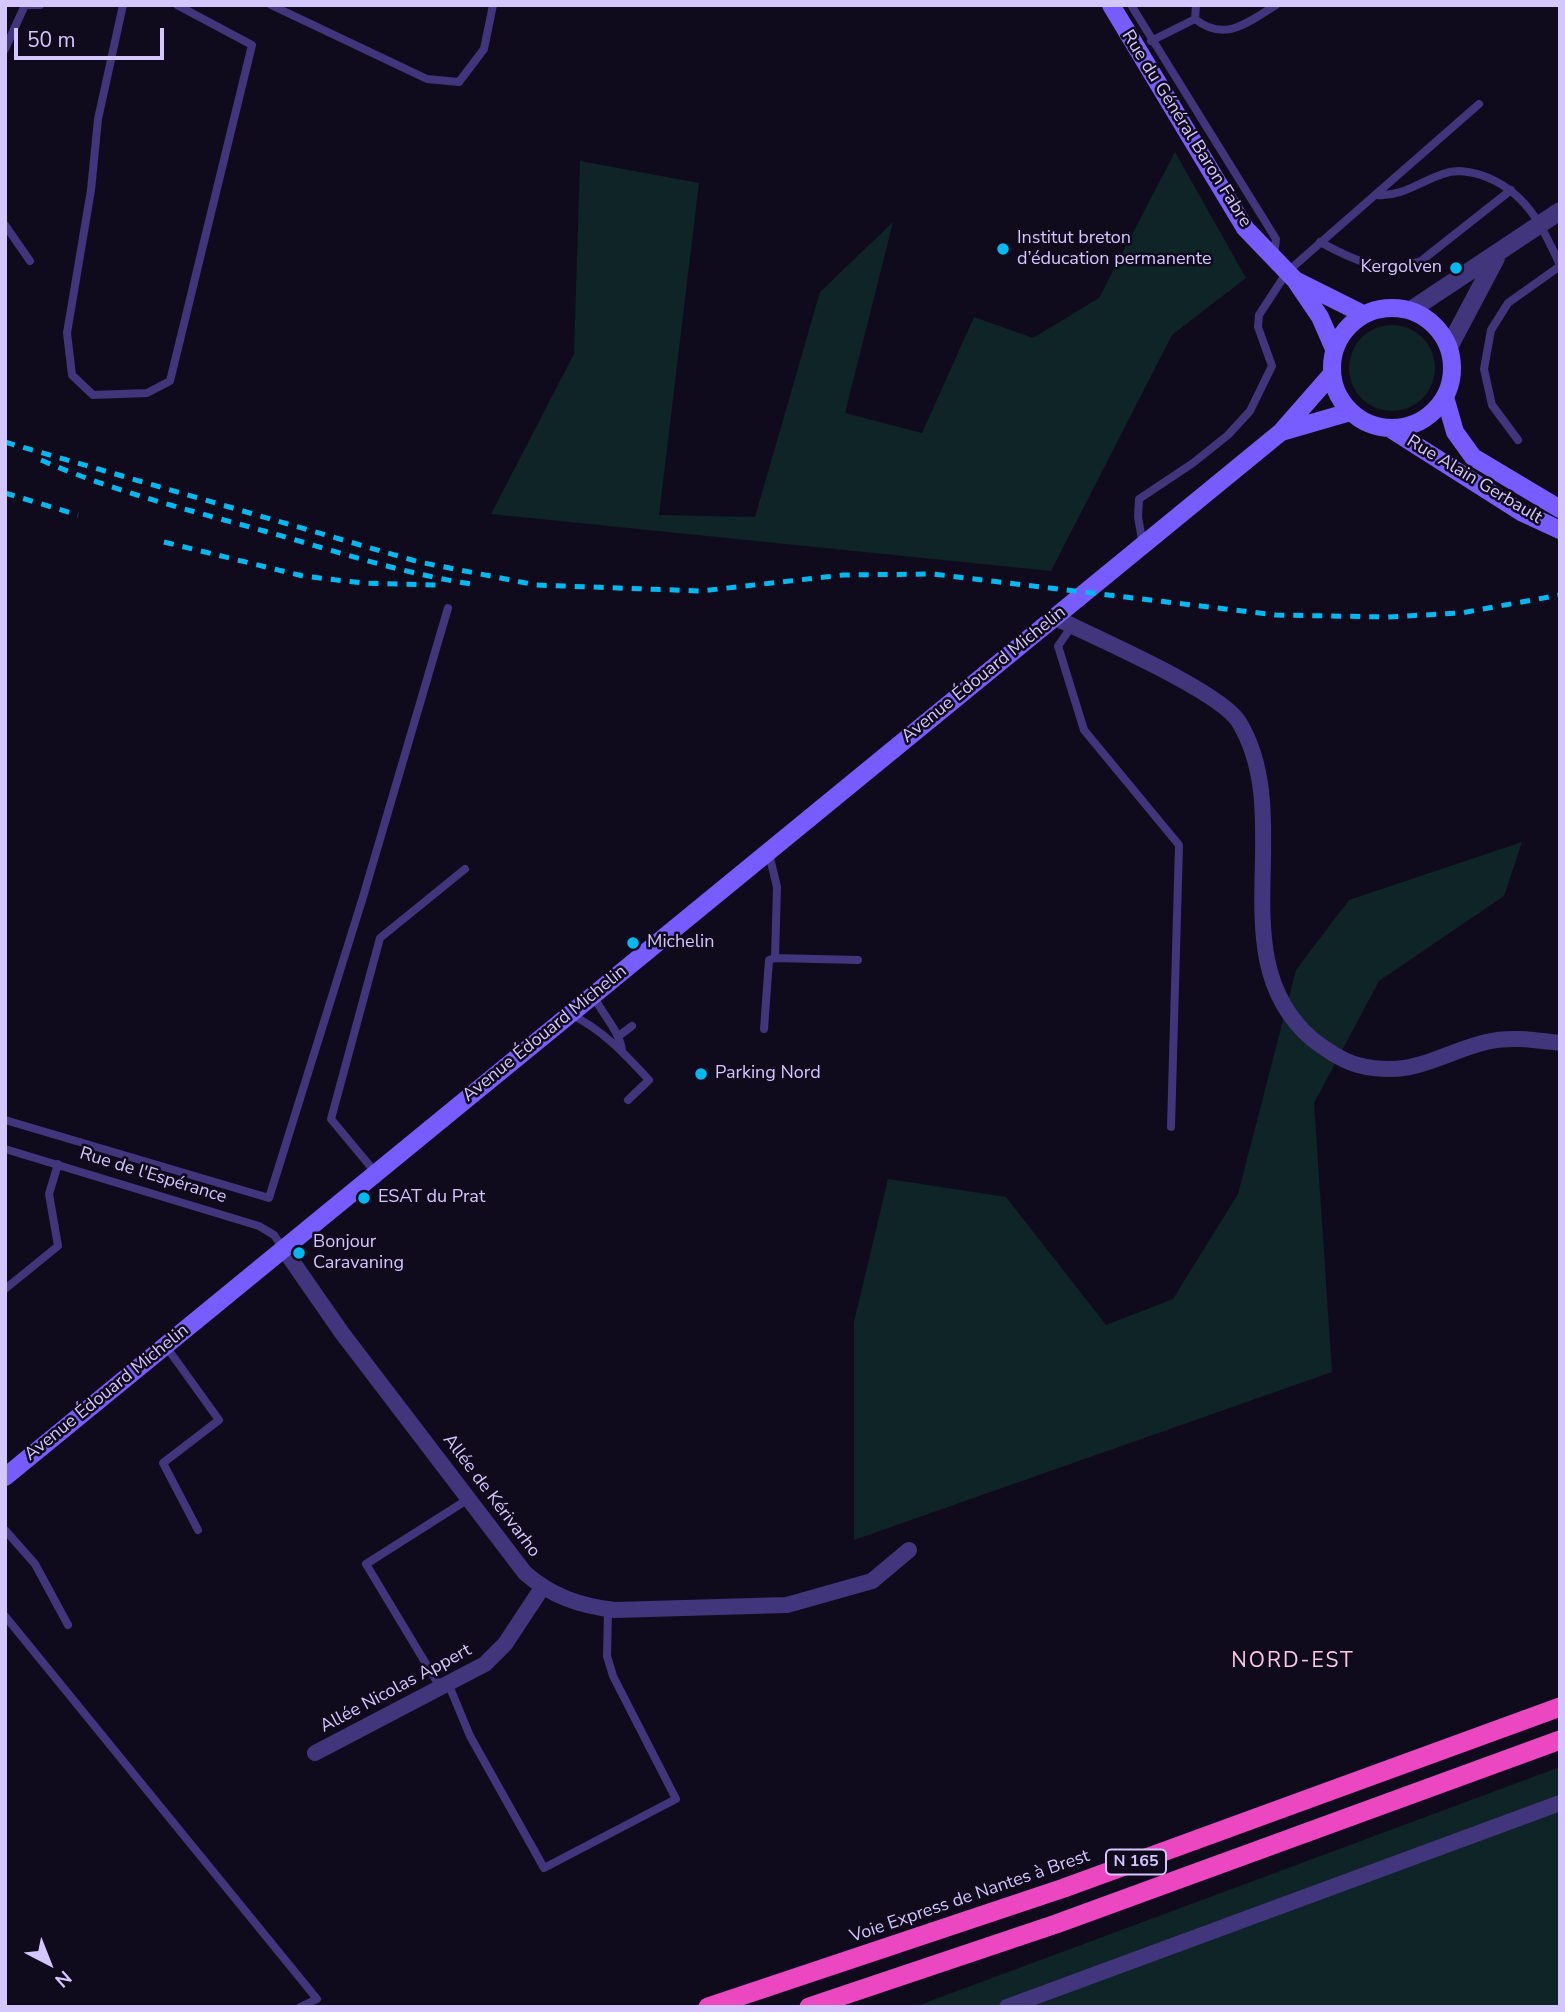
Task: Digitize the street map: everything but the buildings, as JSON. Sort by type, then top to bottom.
[{"type":"highway","name":"Voie Express de Nantes à Brest","points":[[708,2007],[1064,1888],[1560,1707]]},
{"type":"highway","name":"N 165","points":[[809,2007],[1056,1924],[1560,1740]]},
{"type":"main road","name":"Rue du Général Baron Fabre","points":[[1111,5],[1245,228],[1285,270],[1320,317],[1334,349]]},
{"type":"main road","name":"Rue du Général Baron Fabre","points":[[1285,270],[1363,314]]},
{"type":"main road","points":[[1395,307],[1411,310],[1434,324],[1449,346],[1452,364],[1445,397],[1421,421],[1389,429],[1368,423],[1350,412],[1338,395],[1331,375],[1334,349],[1350,323],[1363,314],[1395,307]]},
{"type":"main road","name":"Avenue Édouard Michelin","points":[[5,1477],[768,851],[1064,622],[1143,545],[1281,432],[1331,375]]},
{"type":"main road","name":"Rue Alain Gerbault","points":[[1445,397],[1455,432],[1473,457],[1560,509]]},
{"type":"main road","name":"Avenue Édouard Michelin","points":[[1281,432],[1350,412]]},
{"type":"main road","name":"Rue Alain Gerbault","points":[[1389,429],[1521,512],[1560,530]]},
{"type":"street","points":[[1411,310],[1560,211]]},
{"type":"street","points":[[1449,346],[1497,255]]},
{"type":"street","points":[[1064,622],[1214,698],[1238,721],[1259,780],[1265,960],[1280,999],[1306,1033],[1322,1047],[1356,1065],[1384,1069],[1416,1068],[1486,1042],[1522,1038],[1560,1043]]},
{"type":"street","name":"Allée de Kérivarho","points":[[283,1248],[342,1333],[470,1498],[524,1573],[542,1588],[565,1599],[608,1609],[787,1605],[872,1581],[909,1550]]},
{"type":"street","name":"Allée Nicolas Appert","points":[[315,1753],[485,1664],[505,1644],[542,1588]]},
{"type":"street","points":[[1007,2007],[1560,1803]]},
{"type":"lane","points":[[5,49],[27,5],[40,5]]},
{"type":"lane","points":[[123,5],[98,119],[91,190],[67,333],[72,375],[93,395],[147,393],[170,382],[252,44],[177,5]]},
{"type":"lane","points":[[271,5],[427,79],[458,82],[484,48],[493,5]]},
{"type":"lane","points":[[1131,5],[1276,239],[1285,270]]},
{"type":"lane","points":[[1195,19],[1196,5]]},
{"type":"lane","points":[[1195,19],[1220,32],[1234,31],[1276,5]]},
{"type":"lane","points":[[1151,41],[1195,19]]},
{"type":"lane","points":[[1143,545],[1138,517],[1139,499],[1228,435],[1250,411],[1270,375],[1272,366],[1258,327],[1259,315],[1285,270],[1377,195],[1479,104]]},
{"type":"lane","points":[[1377,195],[1396,194],[1444,173],[1459,171],[1496,180],[1511,190],[1541,223],[1560,266],[1507,303],[1491,330],[1484,369],[1492,405],[1518,440]]},
{"type":"lane","points":[[1320,243],[1362,263],[1405,267],[1421,261],[1511,190]]},
{"type":"lane","points":[[5,225],[30,261]]},
{"type":"lane","points":[[5,1120],[269,1198],[363,897],[448,608]]},
{"type":"lane","points":[[1064,622],[1058,646],[1084,730],[1179,845],[1171,1127]]},
{"type":"lane","points":[[768,851],[777,887],[775,958]]},
{"type":"lane","points":[[375,1172],[331,1119],[380,938],[465,869]]},
{"type":"lane","points":[[764,1029],[768,960],[858,960]]},
{"type":"lane","points":[[593,995],[604,1017],[620,1035],[622,1050]]},
{"type":"lane","points":[[570,1014],[594,1025],[622,1050],[649,1080],[628,1100]]},
{"type":"lane","points":[[620,1035],[632,1026]]},
{"type":"lane","name":"Rue de l'Espérance","points":[[5,1149],[260,1226],[274,1235],[283,1248]]},
{"type":"lane","points":[[5,1289],[58,1246],[49,1194],[58,1164]]},
{"type":"lane","points":[[165,1345],[219,1420],[163,1464],[198,1530]]},
{"type":"lane","points":[[470,1498],[366,1564],[444,1685],[544,1868],[676,1799],[613,1676],[607,1656],[608,1609]]},
{"type":"lane","points":[[5,1530],[35,1564],[68,1625]]},
{"type":"lane","points":[[5,1616],[317,1999],[300,2007]]},
{"type":"green space","points":[[1175,152],[1246,278],[1172,335],[1051,571],[491,514],[574,354],[580,161],[699,183],[659,515],[755,517],[820,292],[893,222],[845,413],[922,433],[974,317],[1033,338],[1099,298]]},
{"type":"green space","points":[[1392,325],[1409,328],[1423,337],[1432,351],[1435,368],[1432,385],[1423,399],[1409,408],[1392,411],[1375,408],[1361,399],[1352,385],[1349,368],[1352,351],[1361,337],[1375,328]]},
{"type":"green space","points":[[1522,842],[1504,896],[1379,981],[1314,1103],[1332,1372],[854,1540],[854,1322],[888,1179],[1006,1197],[1106,1325],[1173,1299],[1238,1194],[1296,970],[1349,900]]},
{"type":"green space","points":[[1560,1767],[1560,2007],[914,2007]]},
{"type":"railway","points":[[5,442],[419,562],[536,585],[701,591],[843,575],[933,574],[1276,615],[1387,617],[1461,613],[1560,595]]},
{"type":"railway","points":[[41,460],[123,491],[392,567],[471,584]]},
{"type":"railway","points":[[5,493],[78,515]]},
{"type":"railway","points":[[164,542],[303,576],[363,583],[436,585]]},
{"type":"place","name":"Institut breton d’éducation permanente","points":[[1003,249]]},
{"type":"place","name":"Kergolven","points":[[1456,268]]},
{"type":"place","name":"Michelin","points":[[633,943]]},
{"type":"place","name":"Parking Nord","points":[[701,1074]]},
{"type":"place","name":"ESAT du Prat","points":[[364,1198]]},
{"type":"place","name":"Bonjour Caravaning","points":[[299,1253]]},
{"type":"district","name":"NORD-EST","points":[[1293,1662]]}]
